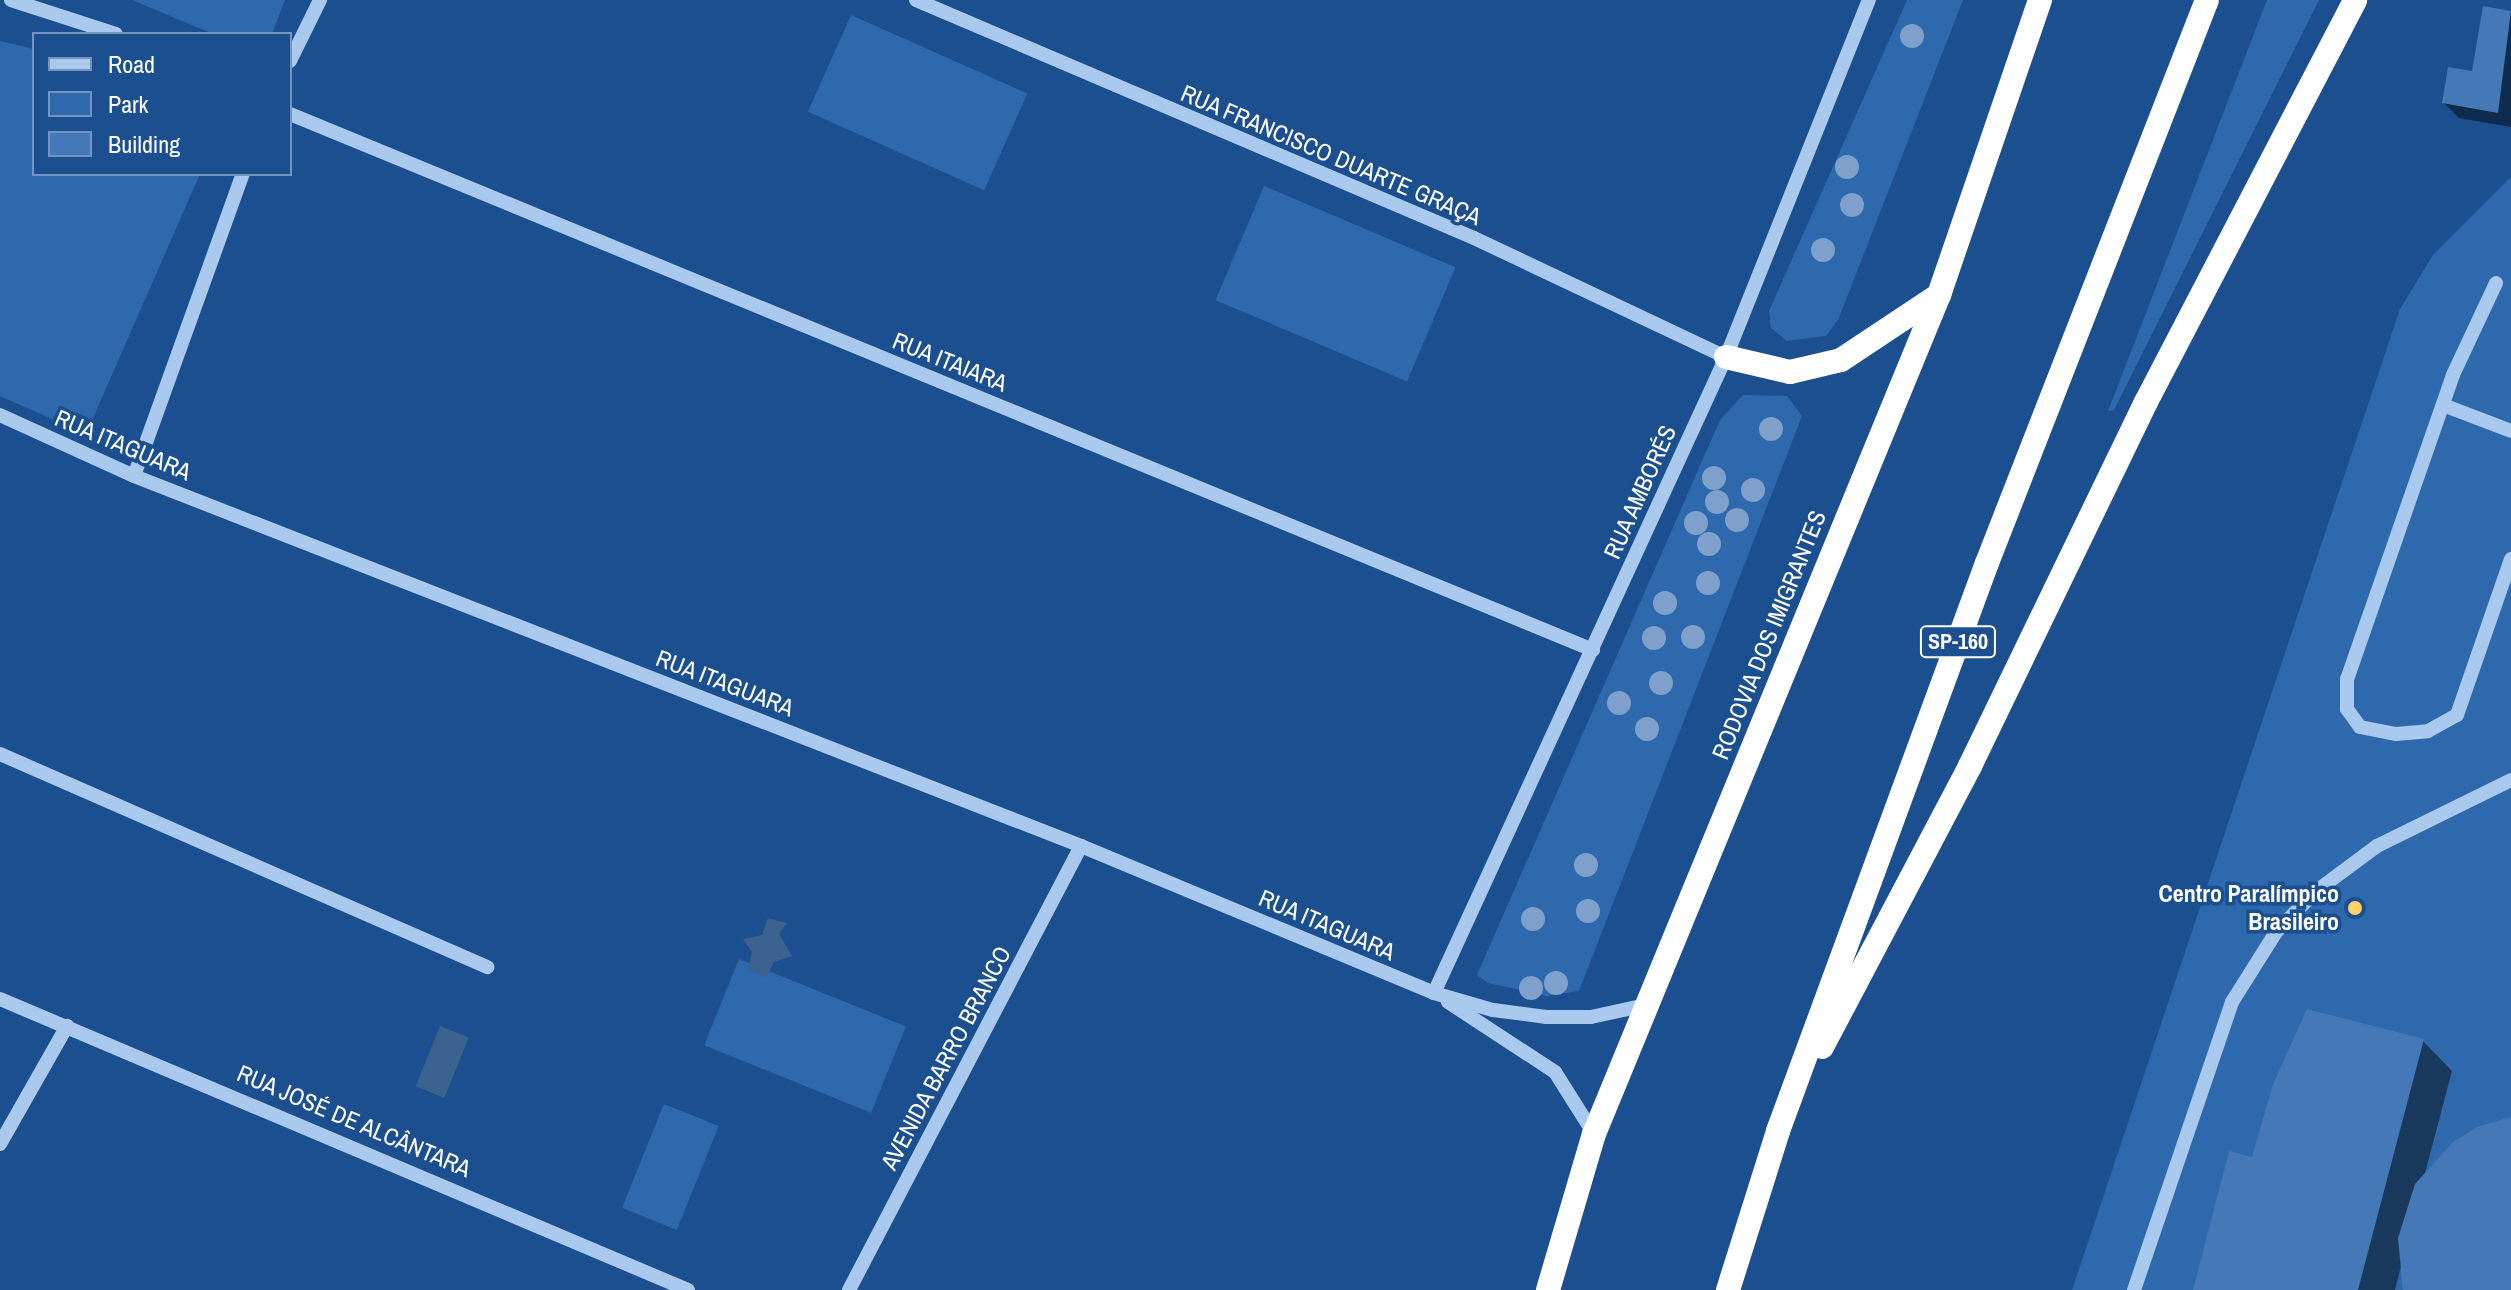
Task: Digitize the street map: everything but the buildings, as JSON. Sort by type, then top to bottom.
[{"type":"highway","name":"RODOVIA DOS IMIGRANTES","points":[[1548,1290],[1594,1134],[1939,295],[2040,0]]},
{"type":"highway","name":"SP-160","points":[[1728,1290],[1778,1131],[1987,563],[2207,0]]},
{"type":"highway","points":[[1778,1131],[1970,766],[2153,388],[2355,0]]},
{"type":"highway","points":[[1726,357],[1790,372],[1841,360],[1939,295]]},
{"type":"street","points":[[11,0],[110,32]]},
{"type":"street","points":[[292,57],[320,0]]},
{"type":"street","name":"RUA FRANCISCO DUARTE GRAÇA","points":[[916,0],[1474,238],[1726,357]]},
{"type":"street","name":"RUA AMBORÉS","points":[[1434,993],[1726,357],[1869,0]]},
{"type":"street","name":"RUA ITAIARA","points":[[292,115],[1593,650]]},
{"type":"street","points":[[134,476],[242,176]]},
{"type":"street","points":[[2496,283],[2466,341],[2347,679],[2347,709],[2360,727],[2396,734],[2428,731],[2457,715],[2511,559]]},
{"type":"street","points":[[2443,405],[2511,431]]},
{"type":"street","name":"RUA ITAGUARA","points":[[0,415],[134,476],[1081,846],[1434,993],[1493,1010],[1547,1017],[1591,1017],[1646,1005]]},
{"type":"street","points":[[0,754],[487,967]]},
{"type":"street","points":[[2134,1290],[2232,1002],[2276,932],[2315,892],[2377,846],[2511,780]]},
{"type":"street","name":"AVENIDA BARRO BRANCO","points":[[849,1290],[1081,846]]},
{"type":"street","name":"RUA ITAGUARA","points":[[1434,993],[1555,1072],[1594,1134]]},
{"type":"street","name":"RUA JOSÉ DE ALCÂNTARA","points":[[0,999],[688,1290]]},
{"type":"street","points":[[0,1144],[67,1026]]},
{"type":"green space","points":[[132,0],[285,0],[273,32],[208,32]]},
{"type":"green space","points":[[1907,0],[1963,0],[1838,320],[1826,336],[1787,341],[1771,328],[1769,311]]},
{"type":"green space","points":[[2267,0],[2319,0],[2114,410],[2108,411]]},
{"type":"green space","points":[[851,15],[1027,94],[984,190],[808,112]]},
{"type":"green space","points":[[0,41],[32,49],[32,176],[199,176],[86,434],[0,396]]},
{"type":"green space","name":"Centro Paralímpico Brasileiro","points":[[2511,177],[2511,1290],[2072,1290],[2400,309],[2433,255]]},
{"type":"green space","points":[[1264,186],[1455,267],[1407,381],[1216,300]]},
{"type":"green space","points":[[1743,395],[1787,396],[1802,416],[1579,991],[1546,996],[1488,983],[1477,975],[1720,420]]},
{"type":"green space","points":[[739,959],[906,1026],[871,1113],[704,1045]]},
{"type":"green space","points":[[664,1104],[719,1126],[677,1230],[622,1208]]},
{"type":"shaded area","points":[[768,918],[787,923],[779,934],[792,956],[774,962],[766,978],[748,969],[752,952],[743,939],[762,935]]},
{"type":"shaded area","points":[[440,1026],[469,1038],[444,1098],[416,1086]]},
{"type":"place","name":"Centro Paralímpico Brasileiro","points":[[2355,908]]}]
